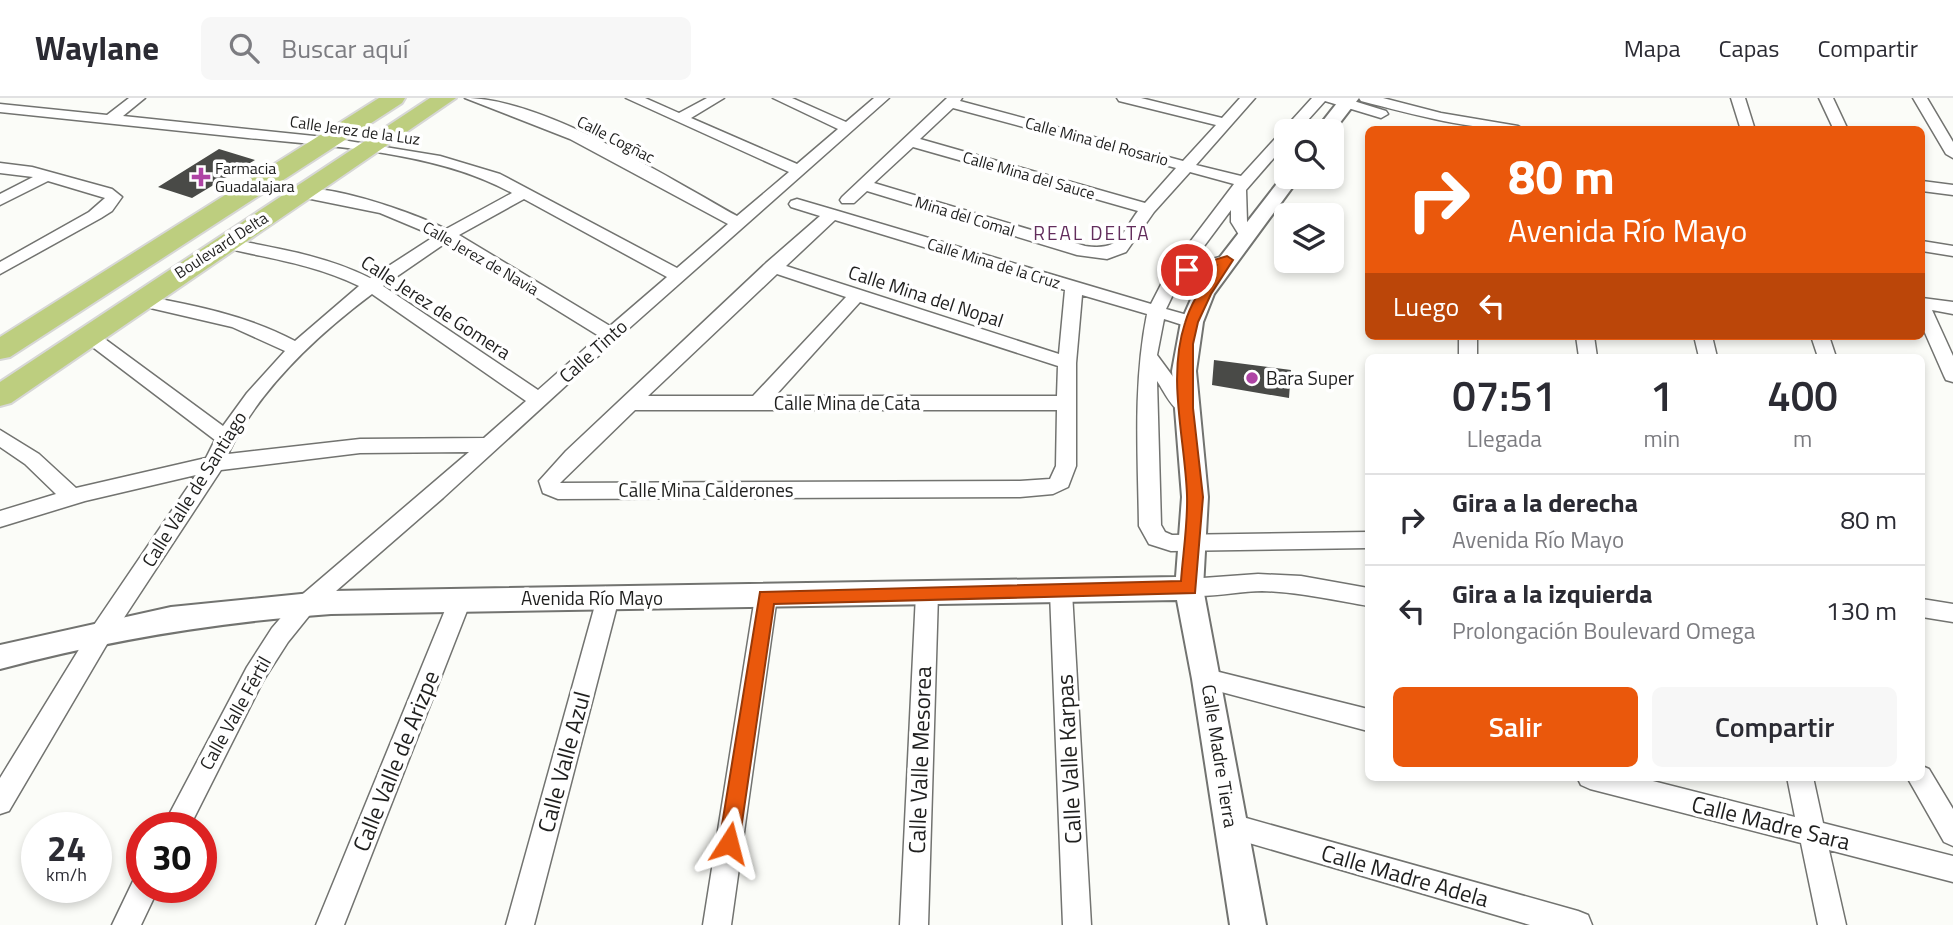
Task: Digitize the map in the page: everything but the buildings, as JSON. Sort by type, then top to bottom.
[{"type":"main road","name":"Boulevard Delta","points":[[0,350],[388,98]]},
{"type":"main road","name":"Boulevard Delta","points":[[0,396],[224,243],[445,98]]},
{"type":"street","points":[[109,120],[138,98]]},
{"type":"street","name":"Calle Cogñac","points":[[471,98],[525,114],[562,131],[739,224]]},
{"type":"street","points":[[633,98],[798,170]]},
{"type":"street","points":[[681,118],[717,98]]},
{"type":"street","points":[[780,98],[847,127]]},
{"type":"street","name":"Calle Tinto","points":[[305,605],[436,493],[611,335],[882,98]]},
{"type":"street","points":[[1124,98],[1224,122]]},
{"type":"street","points":[[1148,209],[1248,98]]},
{"type":"street","points":[[1301,119],[1320,98]]},
{"type":"street","points":[[1366,98],[1430,115],[1495,126]]},
{"type":"street","points":[[1738,98],[1747,126]]},
{"type":"street","points":[[1826,98],[1839,126]]},
{"type":"street","points":[[1920,98],[1953,154]]},
{"type":"street","points":[[848,200],[952,100]]},
{"type":"street","name":"Calle Mina del Rosario","points":[[952,100],[1187,164],[1241,186]]},
{"type":"street","points":[[1330,119],[1342,100],[1434,126]]},
{"type":"street","name":"Calle Jerez de la Luz","points":[[0,108],[324,141],[403,153],[466,167],[525,192],[679,276]]},
{"type":"street","name":"Calle Mina del Sauce","points":[[909,141],[1148,209]]},
{"type":"street","points":[[1274,148],[1241,186],[1174,275],[1156,312],[1148,356],[1150,526],[1157,538],[1182,543],[1365,540]]},
{"type":"street","points":[[1262,161],[1274,154]]},
{"type":"street","points":[[0,168],[46,176],[106,192],[114,197],[106,208],[95,215],[0,269]]},
{"type":"street","points":[[0,200],[46,176]]},
{"type":"street","name":"Mina del Comal","points":[[864,185],[1083,251],[1107,254],[1120,248],[1148,209]]},
{"type":"street","points":[[1241,186],[1239,222],[1247,235]]},
{"type":"street","points":[[1925,186],[1953,190]]},
{"type":"street","name":"Calle Madre Tierra","points":[[1248,925],[1182,543],[1195,497],[1184,371],[1192,322],[1204,293],[1281,189]]},
{"type":"street","name":"Calle Valle de Santiago","points":[[0,802],[7,781],[212,466],[224,437],[250,402],[296,349],[370,285],[445,235],[525,192]]},
{"type":"street","name":"Calle Jerez de Navia","points":[[302,193],[377,207],[410,218],[445,235],[611,335]]},
{"type":"street","points":[[1925,197],[1953,201]]},
{"type":"street","name":"Calle Mina de la Cruz","points":[[797,204],[1192,322]]},
{"type":"street","name":"Calle Mina Calderones","points":[[832,214],[772,267],[558,472],[549,481],[550,488],[558,491],[707,491],[1053,486],[1061,482],[1066,466],[1065,403],[1074,287]]},
{"type":"street","name":"Calle Jerez de Gomera","points":[[224,243],[303,258],[338,269],[370,285],[539,400]]},
{"type":"street","points":[[1925,246],[1953,251]]},
{"type":"street","points":[[1174,275],[1227,260]]},
{"type":"street","name":"Calle Mina del Nopal","points":[[772,267],[1067,363]]},
{"type":"street","points":[[758,403],[856,296]]},
{"type":"street","points":[[139,300],[244,322],[269,332],[296,349]]},
{"type":"street","points":[[1925,305],[1953,307]]},
{"type":"street","points":[[1925,312],[1953,376]]},
{"type":"street","points":[[88,335],[224,437]]},
{"type":"street","points":[[1148,356],[1186,408]]},
{"type":"street","name":"Calle Mina de Cata","points":[[630,403],[1065,403]]},
{"type":"street","points":[[0,437],[32,459],[72,497]]},
{"type":"street","points":[[0,519],[72,497],[212,466],[289,453],[359,446],[488,446]]},
{"type":"street","points":[[1189,588],[1254,581],[1288,582],[1365,596]]},
{"type":"street","name":"Avenida Río Mayo","points":[[0,657],[102,632],[230,611],[305,605],[461,598],[766,597],[1189,588]]},
{"type":"street","name":"Calle Valle Karpas","points":[[1061,592],[1077,925]]},
{"type":"street","name":"Calle Valle Mesorea","points":[[914,925],[927,594]]},
{"type":"street","points":[[717,925],[766,597]]},
{"type":"street","name":"Calle Valle de Arizpe","points":[[330,925],[461,598]]},
{"type":"street","name":"Calle Valle Azul","points":[[520,925],[608,598]]},
{"type":"street","name":"Calle Valle Fértil","points":[[183,812],[255,674],[280,635],[305,605]]},
{"type":"street","points":[[1925,608],[1953,613]]},
{"type":"street","points":[[1207,679],[1365,719]]},
{"type":"street","name":"Calle Madre Sara","points":[[1606,781],[1953,869]]},
{"type":"street","points":[[1801,781],[1832,925]]},
{"type":"street","points":[[1922,781],[1953,833]]},
{"type":"street","name":"Calle Madre Adela","points":[[1232,826],[1578,925]]},
{"type":"street","points":[[126,925],[137,903]]},
{"type":"place","name":"Farmacia Guadalajara","points":[[201,177]]},
{"type":"place","name":"Bara Super","points":[[1252,378]]},
{"type":"district","name":"REAL DELTA","points":[[1092,233]]},
{"type":"route","points":[[729,843],[766,597],[1189,588],[1195,497],[1186,408],[1186,344],[1204,293],[1227,260],[1187,270]]}]
